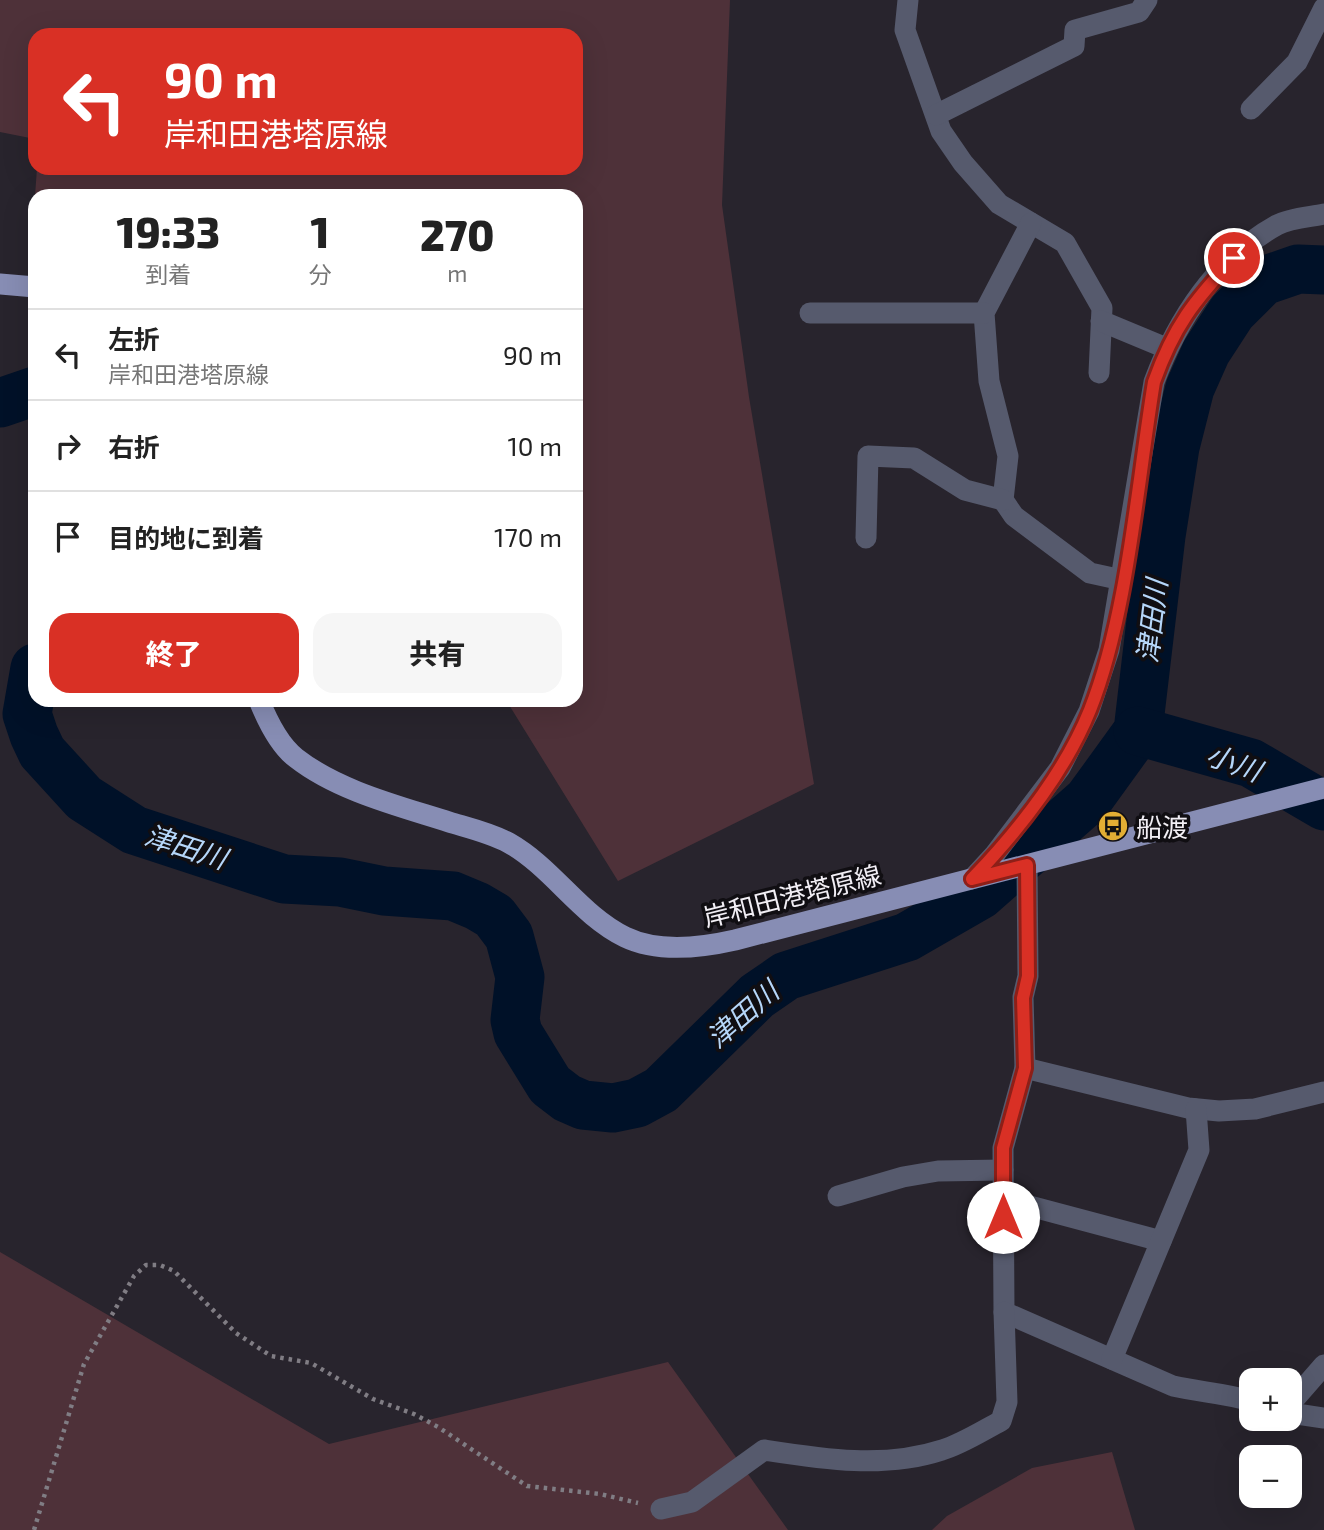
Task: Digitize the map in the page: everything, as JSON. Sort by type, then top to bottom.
[{"type":"main road","points":[[0,284],[28,286]]},
{"type":"main road","name":"岸和田港塔原線","points":[[263,707],[280,740],[295,757],[369,794],[508,843],[555,878],[602,922],[625,937],[645,943],[707,946],[1324,788]]},
{"type":"street","points":[[908,0],[905,30],[942,131],[963,163],[999,204],[1065,243],[1102,308],[1099,373]]},
{"type":"street","points":[[936,115],[1074,46],[1075,30],[1139,12],[1147,0]]},
{"type":"street","points":[[1251,109],[1297,62],[1324,8]]},
{"type":"street","points":[[972,879],[995,854],[1060,768],[1089,711],[1109,650],[1154,382],[1166,348],[1193,302],[1234,258],[1278,224],[1324,214]]},
{"type":"street","points":[[1003,500],[1008,456],[989,381],[984,313],[1031,223]]},
{"type":"street","points":[[810,313],[984,313]]},
{"type":"street","points":[[1101,321],[1166,348]]},
{"type":"street","points":[[866,538],[868,456],[914,458],[965,490],[1003,500],[1014,516],[1090,573],[1122,580]]},
{"type":"street","points":[[661,1509],[692,1502],[764,1450],[828,1460],[886,1461],[943,1450],[1001,1421],[1007,1402],[1003,1148],[1025,1068],[1023,998],[1028,976],[1027,865]]},
{"type":"street","points":[[1025,1068],[1196,1109],[1255,1109],[1324,1092]]},
{"type":"street","points":[[1112,1359],[1199,1150],[1196,1109]]},
{"type":"street","points":[[838,1196],[904,1177],[938,1171],[1003,1170]]},
{"type":"street","points":[[1003,1199],[1161,1241]]},
{"type":"street","points":[[1004,1312],[1173,1386],[1197,1392],[1224,1392],[1239,1397]]},
{"type":"street","points":[[1302,1390],[1324,1365]]},
{"type":"street","points":[[1302,1415],[1324,1418]]},
{"type":"path","points":[[34,1530],[84,1364],[134,1276],[146,1265],[160,1265],[174,1271],[236,1333],[271,1356],[311,1363],[373,1399],[414,1414],[527,1486],[600,1494],[661,1509]]},
{"type":"shaded area","points":[[0,0],[730,0],[722,205],[749,397],[814,784],[618,881],[510,707],[583,707],[583,189],[36,189],[36,175],[583,175],[583,28],[28,28],[28,138],[0,132]]},
{"type":"shaded area","points":[[0,1252],[329,1444],[668,1362],[788,1530],[0,1530]]},
{"type":"shaded area","points":[[1112,1452],[1135,1530],[932,1530],[947,1516],[1032,1468]]},
{"type":"waterway","name":"津田川","points":[[28,707],[27,714],[42,752],[84,798],[134,830],[284,879],[340,882],[384,891],[453,896],[494,916],[509,936],[520,977],[515,1020],[518,1033],[550,1085],[567,1098],[583,1105],[613,1108],[637,1103],[661,1090],[757,996],[786,976],[907,937],[980,895],[1088,800],[1138,731],[1161,536],[1175,447],[1190,388],[1206,352],[1232,312],[1263,281],[1298,269],[1324,270]]},
{"type":"waterway","name":"津田川","points":[[0,403],[28,393]]},
{"type":"waterway","name":"小川","points":[[1138,731],[1251,763],[1324,806]]},
{"type":"place","name":"船渡","points":[[1113,826]]},
{"type":"route","points":[[1003,1217],[1003,1148],[1025,1068],[1023,998],[1028,976],[1027,865],[972,879],[995,854],[1060,768],[1089,711],[1109,650],[1154,382],[1166,348],[1193,302],[1234,258]]}]
